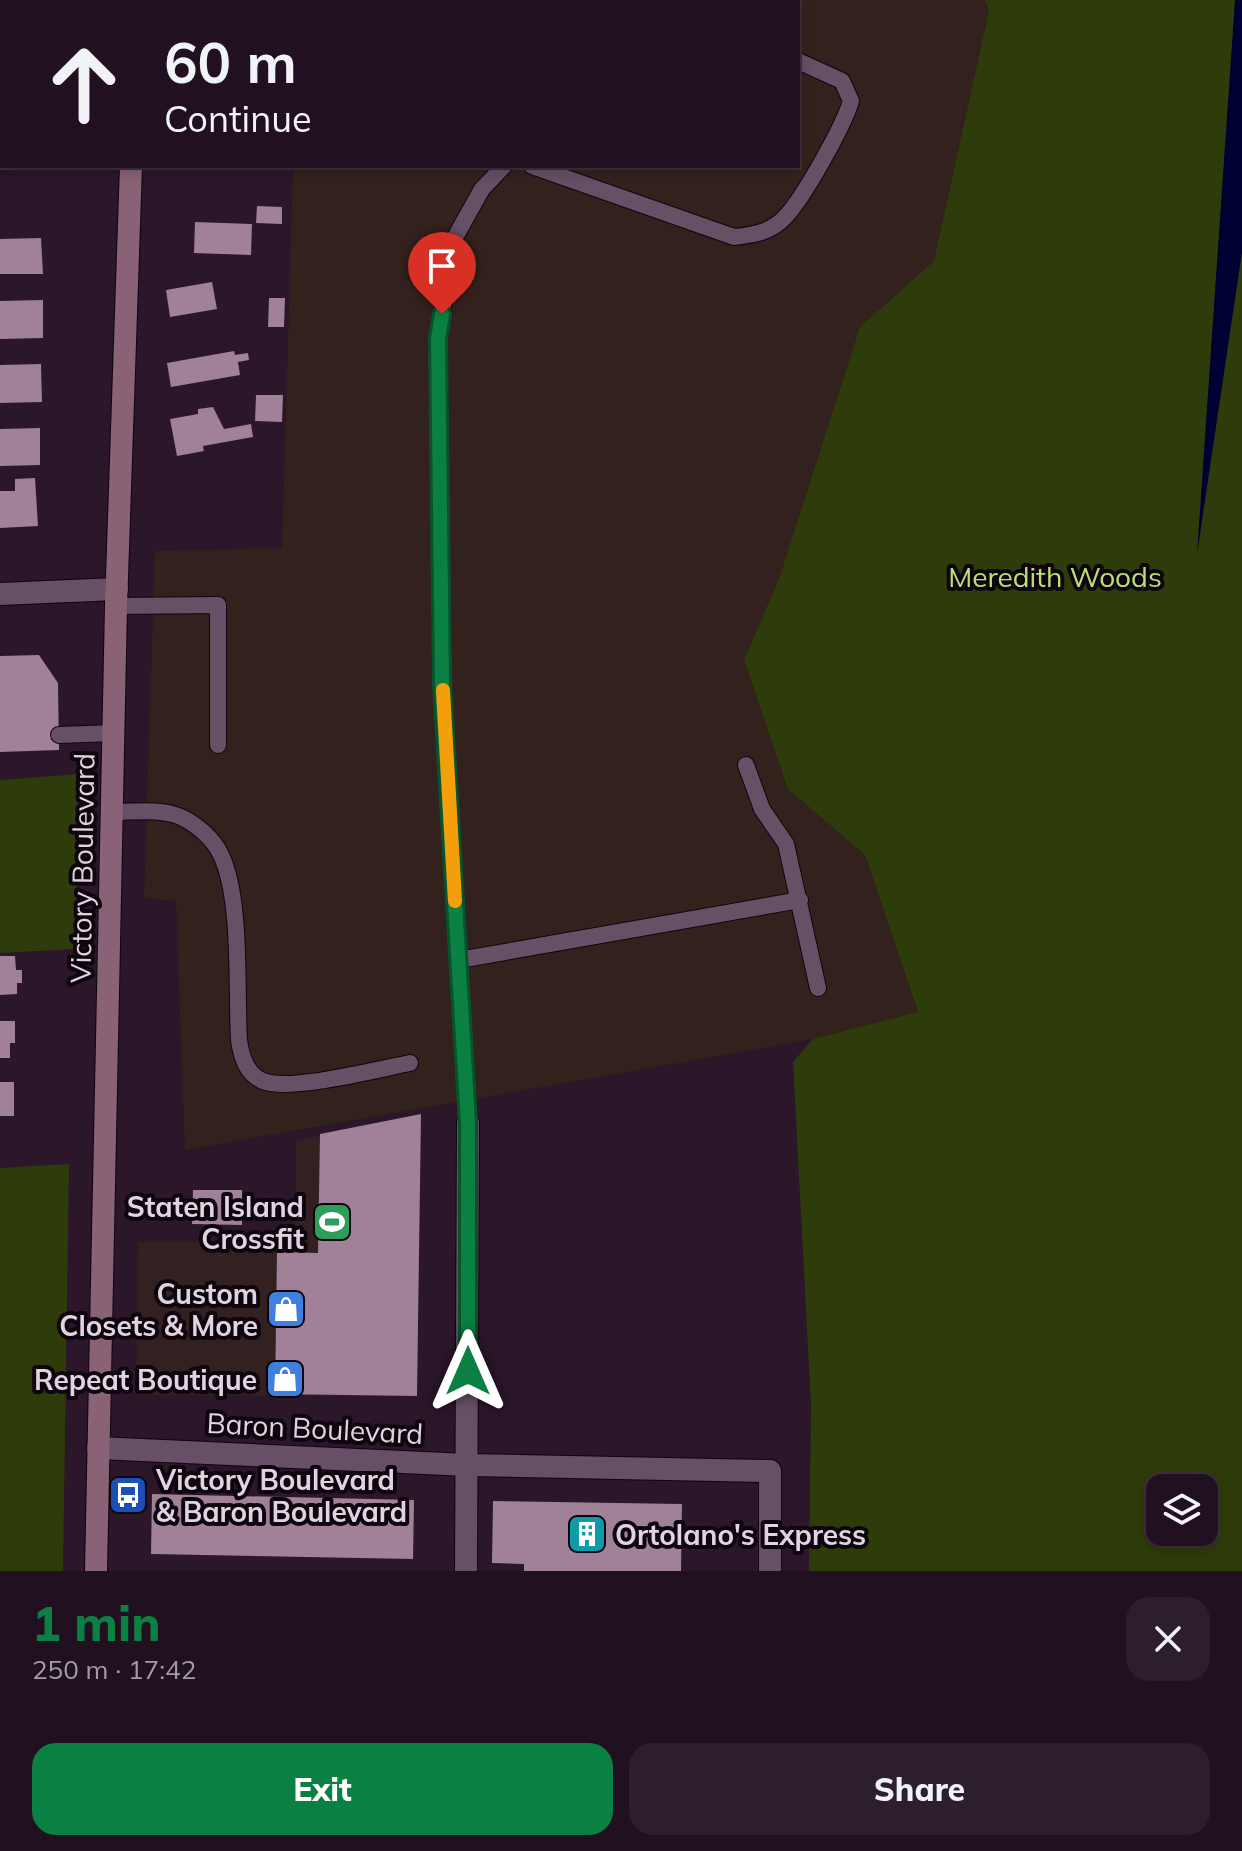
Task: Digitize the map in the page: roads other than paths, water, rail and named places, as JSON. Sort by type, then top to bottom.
[{"type":"main road","name":"Victory Boulevard","points":[[96,1571],[117,597],[131,168]]},
{"type":"street","points":[[0,594],[117,597]]},
{"type":"street","points":[[466,1571],[468,1123]]},
{"type":"street","name":"Baron Boulevard","points":[[98,1448],[468,1465],[770,1471],[770,1571]]},
{"type":"lane","points":[[538,168],[734,237],[761,234],[786,217],[846,120],[851,101],[842,81],[800,62]]},
{"type":"lane","points":[[468,1123],[442,683],[438,339],[453,241],[482,189],[502,168]]},
{"type":"lane","points":[[117,597],[218,605],[218,745]]},
{"type":"lane","points":[[59,735],[114,733]]},
{"type":"lane","points":[[746,765],[762,809],[786,844],[818,988]]},
{"type":"lane","points":[[113,812],[163,812],[181,817],[202,831],[220,852],[231,883],[239,1040],[242,1058],[251,1072],[263,1081],[301,1082],[410,1063]]},
{"type":"lane","points":[[459,960],[800,900]]},
{"type":"place","name":"Staten Island Crossfit","points":[[332,1222]]},
{"type":"place","name":"Custom Closets & More","points":[[286,1309]]},
{"type":"place","name":"Repeat Boutique","points":[[285,1379]]},
{"type":"place","name":"Victory Boulevard & Baron Boulevard","points":[[128,1495]]},
{"type":"place","name":"Ortolano's Express","points":[[587,1534]]},
{"type":"park label","name":"Meredith Woods","points":[[1055,576]]}]
